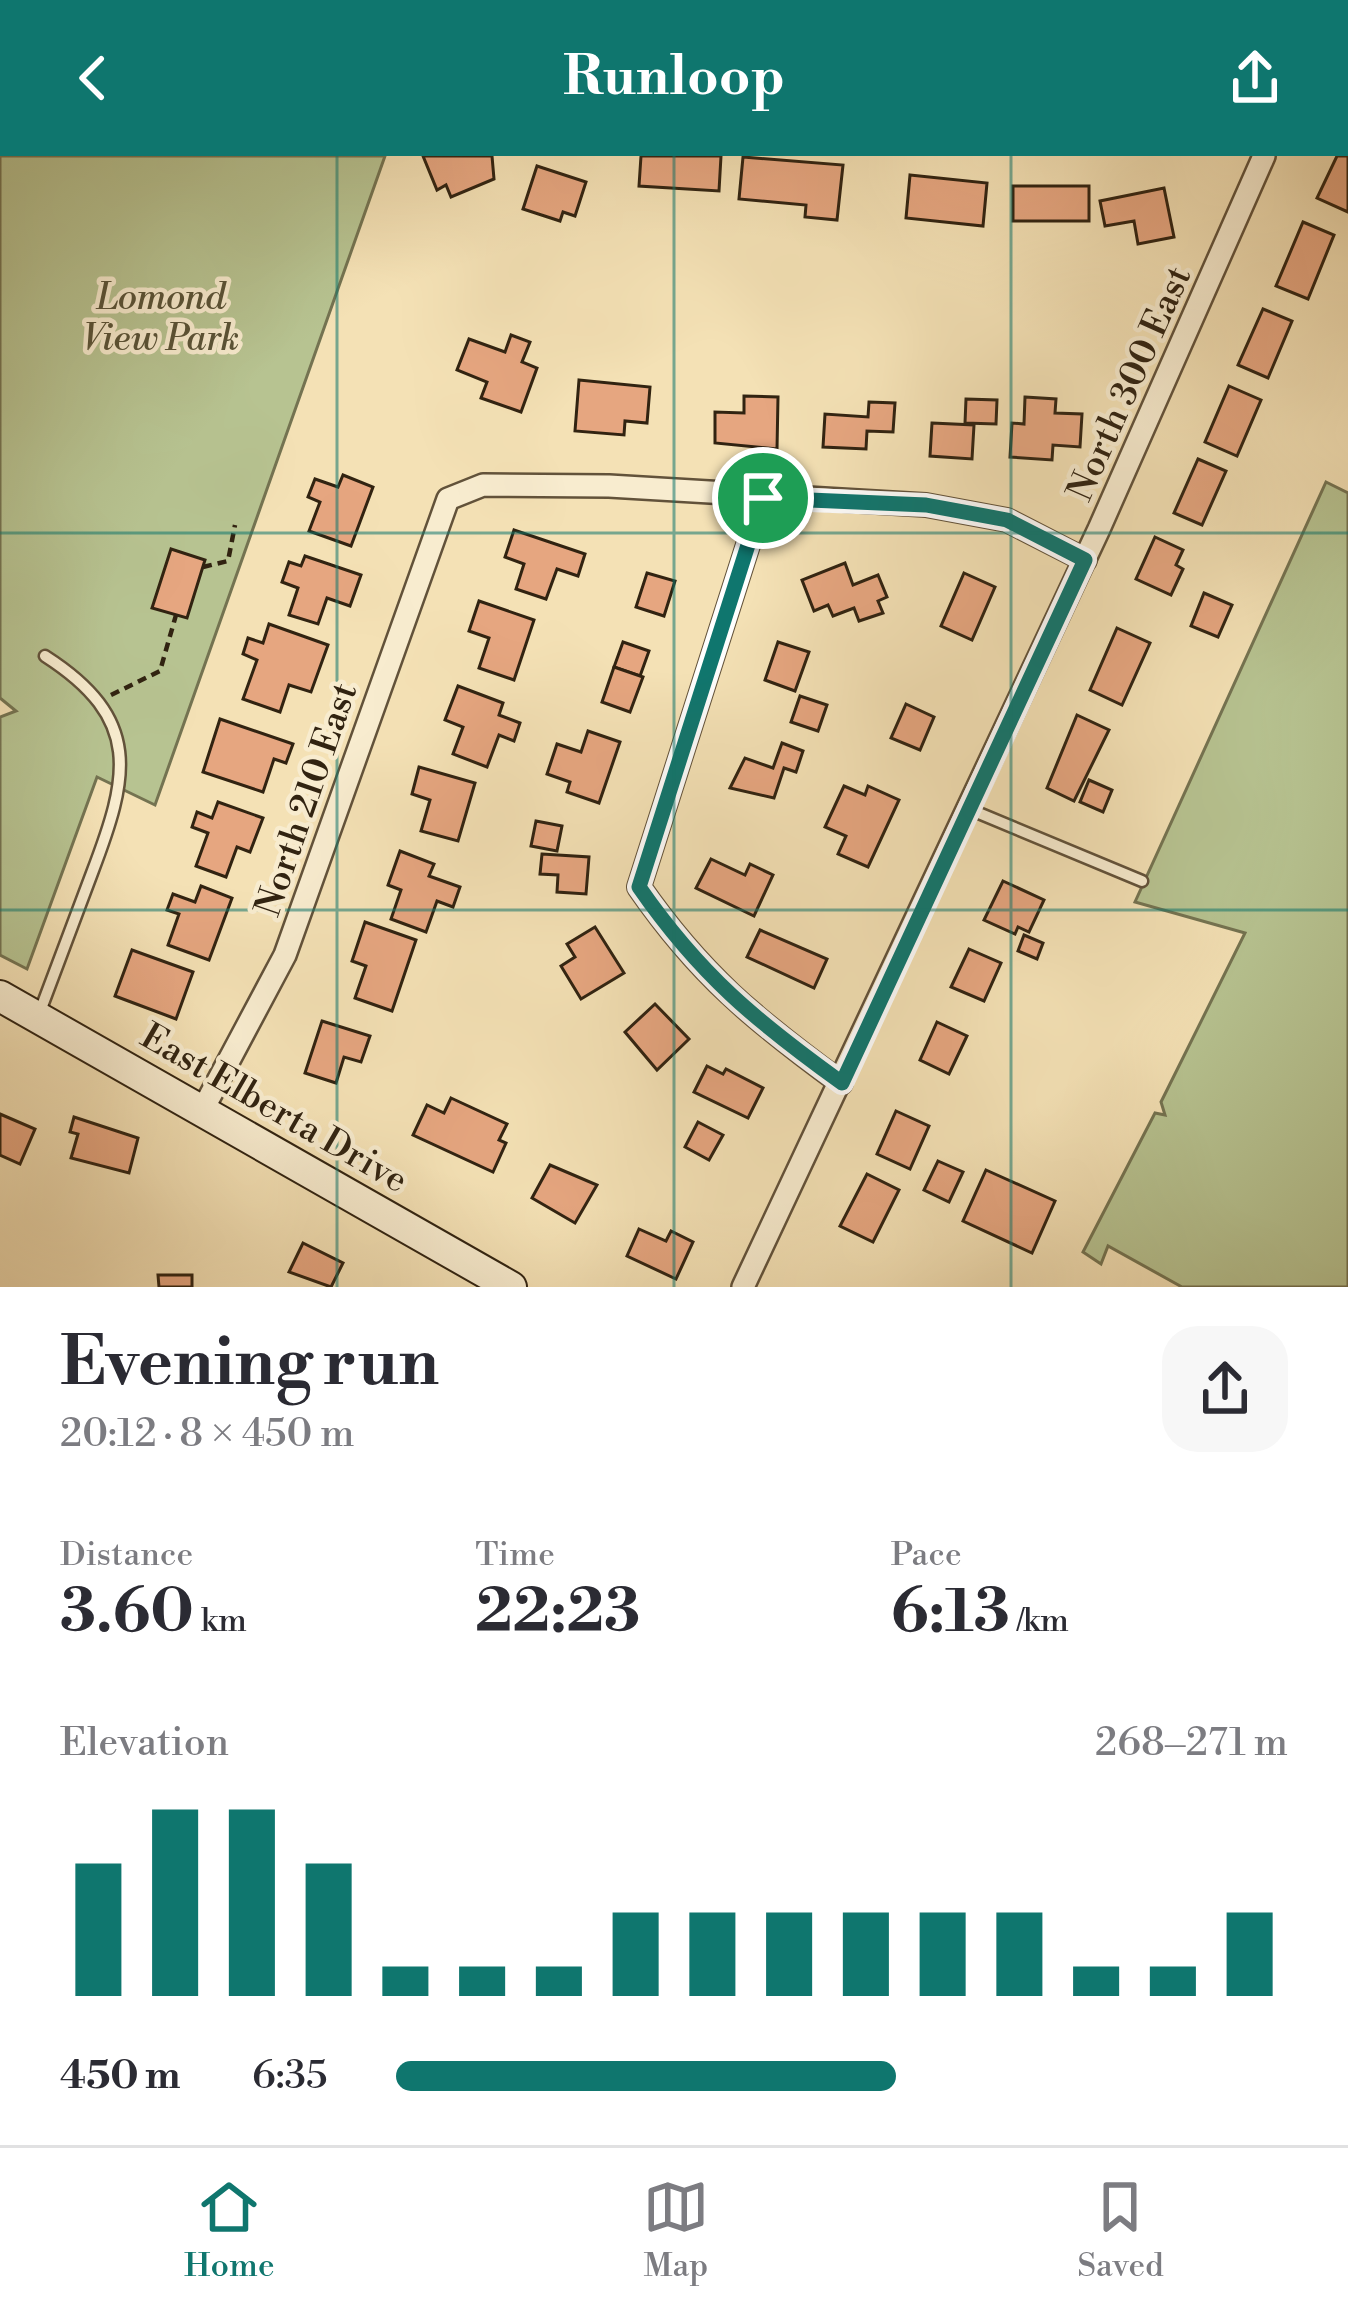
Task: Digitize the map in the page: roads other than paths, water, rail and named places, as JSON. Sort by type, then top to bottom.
[{"type":"main road","name":"East Elberta Drive","points":[[0,996],[511,1287]]},
{"type":"street","name":"North 300 East","points":[[743,1287],[1085,560],[1264,156]]},
{"type":"street","name":"North 210 East","points":[[202,1111],[285,955],[448,499],[483,485],[609,486],[763,498]]},
{"type":"street","points":[[842,1083],[752,1018],[685,953],[639,887],[763,498],[926,505],[1007,520],[1085,560]]},
{"type":"lane","points":[[38,1017],[118,804],[124,762],[100,700],[45,656]]},
{"type":"lane","points":[[969,809],[1142,881]]},
{"type":"park label","name":"Lomond View Park","points":[[161,316]]}]
